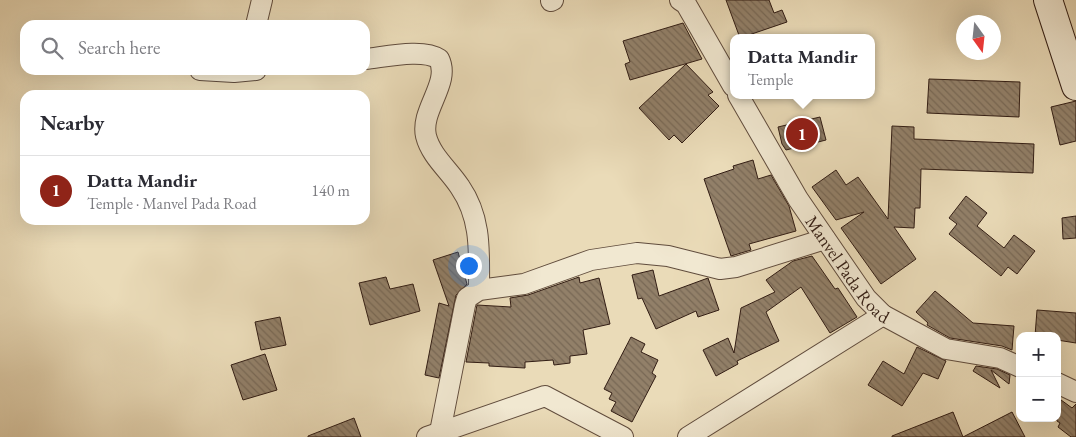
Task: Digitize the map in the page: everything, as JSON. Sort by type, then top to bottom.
[{"type":"main road","points":[[1048,0],[1076,86]]},
{"type":"street","points":[[257,20],[262,0]]},
{"type":"street","points":[[680,0],[686,4],[730,81]]},
{"type":"street","points":[[370,59],[423,54],[434,55],[439,59],[442,72],[425,124],[426,136],[431,149],[461,188],[473,210],[479,231],[479,290]]},
{"type":"street","name":"Manvel Pada Road","points":[[740,99],[798,199],[866,298],[883,315],[946,348],[1000,358],[1016,365]]},
{"type":"street","points":[[433,434],[464,305],[468,298],[479,290],[524,284],[591,260],[637,253],[668,256],[720,268],[736,267],[825,238]]},
{"type":"street","points":[[688,437],[883,315]]},
{"type":"street","points":[[1061,386],[1076,392]]},
{"type":"street","points":[[433,434],[545,396],[623,437]]},
{"type":"building","points":[[726,0],[769,0],[774,13],[782,10],[787,22],[752,34],[739,34]]},
{"type":"building","points":[[683,23],[702,59],[630,80],[625,64],[630,62],[623,41]]},
{"type":"building","points":[[686,64],[713,92],[708,95],[719,106],[682,143],[674,135],[669,140],[639,108]]},
{"type":"building","points":[[929,79],[1020,82],[1019,117],[927,113]]},
{"type":"building","points":[[1076,101],[1076,141],[1060,145],[1051,107]]},
{"type":"building","points":[[820,117],[826,140],[786,150],[782,144],[778,127]]},
{"type":"building","points":[[892,126],[914,127],[914,139],[1034,144],[1033,173],[921,169],[920,208],[915,208],[914,228],[894,227],[916,259],[881,284],[841,228],[864,212],[836,220],[812,187],[836,170],[846,185],[858,177],[888,219]]},
{"type":"building","points":[[753,160],[758,179],[771,175],[789,206],[796,231],[749,244],[751,250],[731,256],[704,179],[734,169],[733,166]]},
{"type":"building","points":[[966,196],[987,213],[977,226],[1004,248],[1014,235],[1035,251],[1017,274],[1008,267],[1001,276],[949,234],[957,224],[949,218]]},
{"type":"building","points":[[1076,216],[1076,238],[1063,239],[1062,218]]},
{"type":"building","points":[[458,252],[467,284],[456,295],[439,378],[425,375],[439,303],[449,306],[433,260]]},
{"type":"building","points":[[812,256],[835,289],[838,288],[857,317],[830,333],[801,287],[766,312],[779,341],[737,361],[738,364],[716,376],[703,350],[728,338],[734,353],[741,308],[775,292],[766,280],[793,261]]},
{"type":"building","points":[[653,270],[659,296],[708,278],[719,310],[698,317],[696,311],[656,329],[642,298],[638,299],[632,275]]},
{"type":"building","points":[[386,277],[390,289],[413,284],[420,311],[370,325],[359,283]]},
{"type":"building","points":[[579,277],[580,283],[599,278],[610,324],[583,330],[587,354],[570,356],[570,363],[554,365],[553,360],[525,362],[525,368],[489,366],[489,363],[466,362],[477,305],[511,307],[510,298],[528,295]]},
{"type":"building","points":[[935,291],[973,323],[1014,326],[1012,350],[1002,346],[950,338],[927,325],[928,323],[916,312]]},
{"type":"building","points":[[1037,310],[1076,313],[1076,343],[1061,341],[1061,332],[1035,332]]},
{"type":"building","points":[[280,317],[286,345],[261,350],[255,322]]},
{"type":"building","points":[[631,337],[645,344],[641,352],[658,360],[652,373],[656,376],[632,422],[611,411],[616,402],[609,399],[612,393],[604,389]]},
{"type":"building","points":[[917,347],[946,361],[938,379],[923,373],[902,406],[868,385],[883,361],[904,374]]},
{"type":"building","points":[[265,354],[277,390],[243,400],[231,365]]},
{"type":"building","points":[[976,366],[997,369],[1010,375],[1009,384],[991,370],[1000,388],[973,371]]},
{"type":"building","points":[[1061,400],[1072,408],[1076,404],[1076,437],[1071,437],[1058,427],[1060,423],[1058,422],[1061,422]]},
{"type":"building","points":[[953,412],[963,437],[892,437],[892,436]]},
{"type":"building","points":[[1012,412],[1025,437],[963,437]]},
{"type":"building","points":[[354,418],[361,437],[308,437],[308,436]]},
{"type":"place","name":"Datta Mandir","points":[[802,134]]}]
